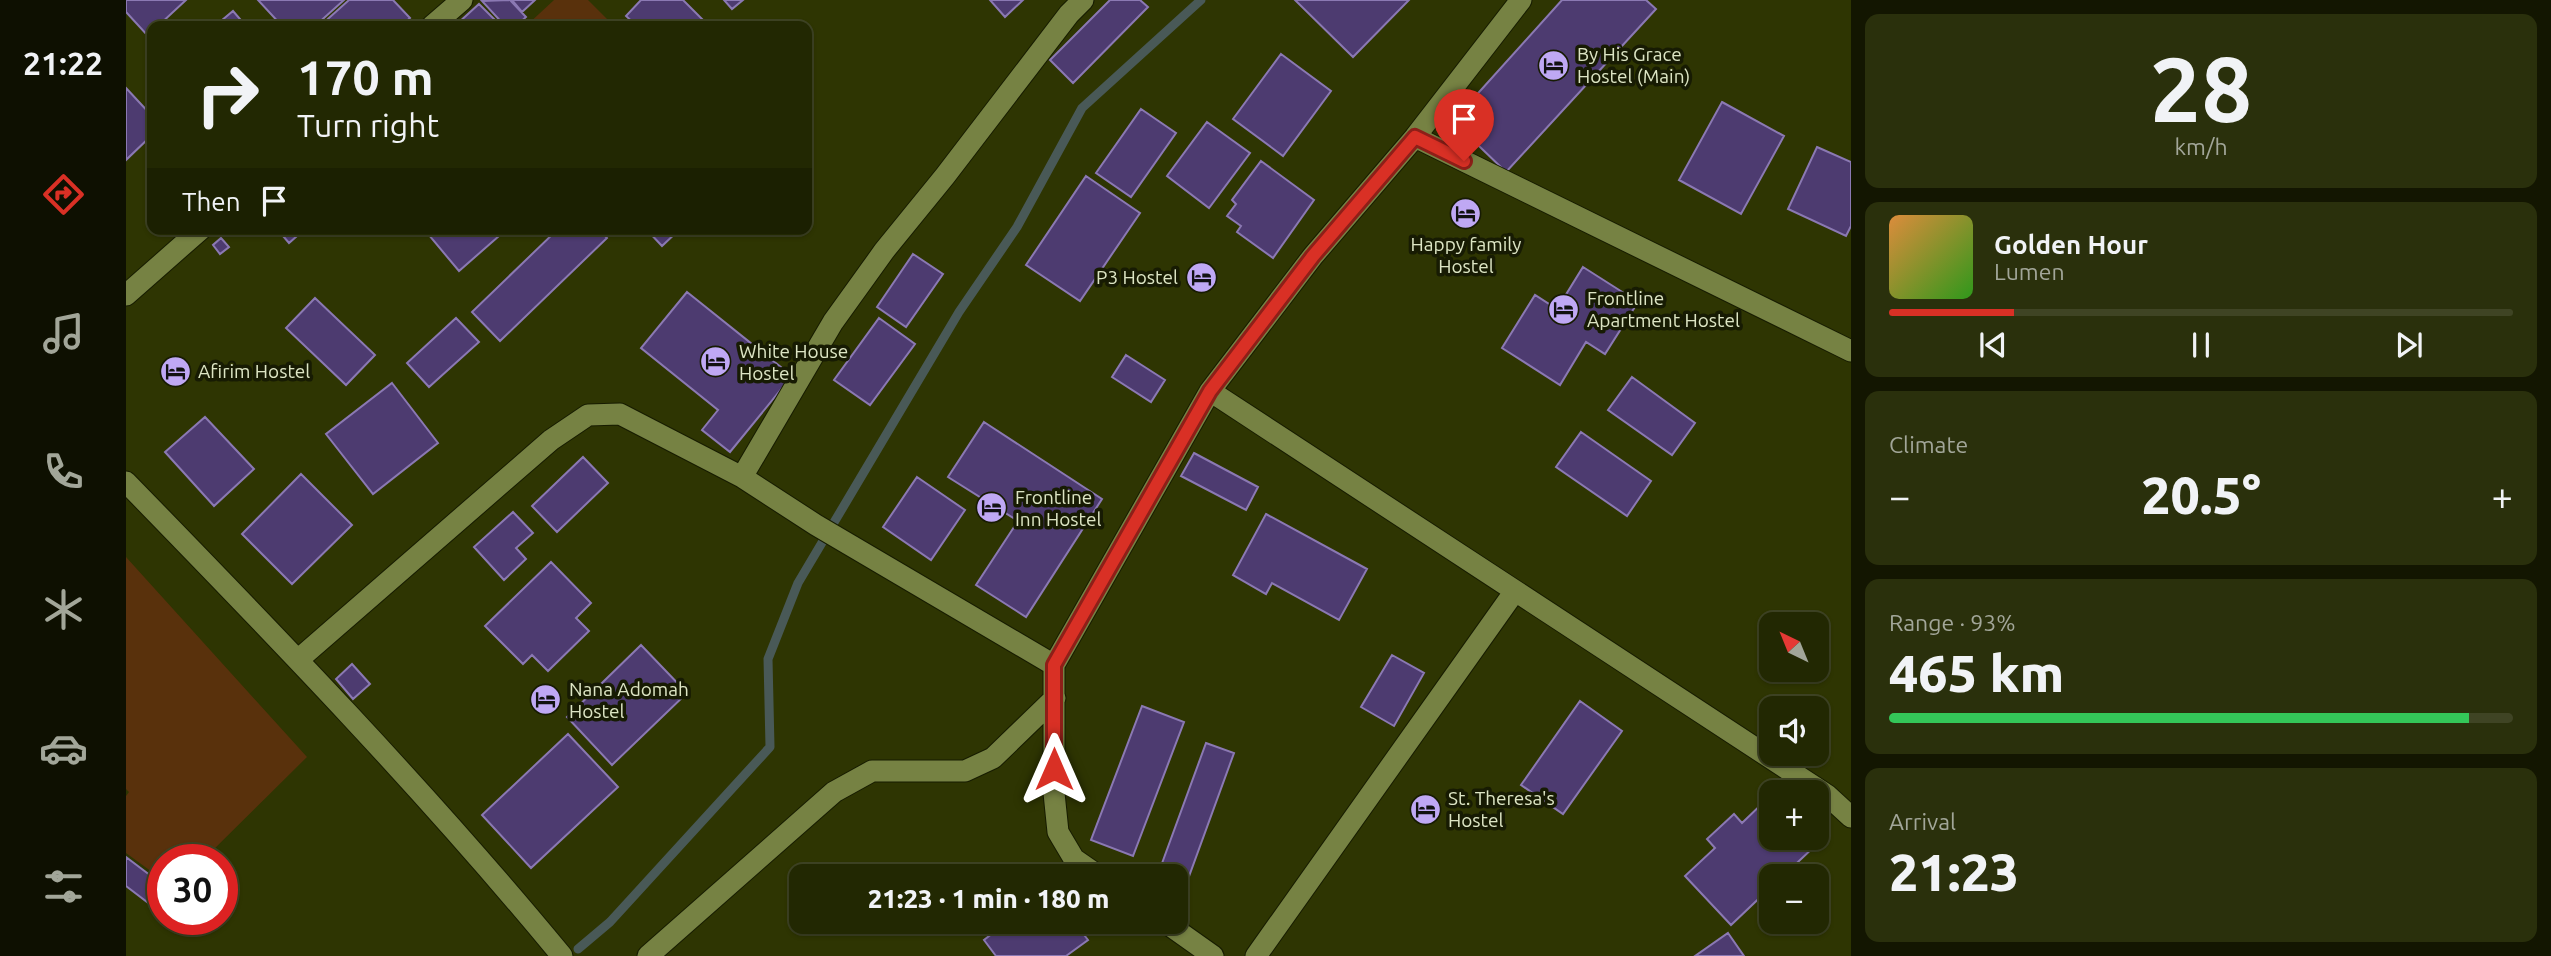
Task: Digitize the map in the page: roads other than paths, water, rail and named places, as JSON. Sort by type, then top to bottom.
[{"type":"street","points":[[438,21],[462,0]]},
{"type":"street","points":[[742,477],[833,322],[884,251],[1069,14],[1083,0]]},
{"type":"street","points":[[1081,864],[1074,859],[1058,832],[1054,793],[1054,665],[1210,391],[1313,256],[1415,137],[1521,0]]},
{"type":"street","points":[[1415,137],[1851,351]]},
{"type":"street","points":[[126,295],[194,235]]},
{"type":"street","points":[[1210,391],[1827,795],[1851,817]]},
{"type":"street","points":[[299,659],[551,440],[588,415],[620,414],[742,477],[845,543],[1054,665]]},
{"type":"street","points":[[126,482],[299,659],[488,866],[562,956]]},
{"type":"street","points":[[1256,956],[1515,591]]},
{"type":"street","points":[[648,956],[834,792],[872,771],[965,771],[993,758],[1055,698]]},
{"type":"street","points":[[1182,934],[1213,956]]},
{"type":"waterway","points":[[578,949],[610,922],[770,747],[768,659],[798,583],[959,312],[1017,227],[1082,108],[1201,0]]},
{"type":"place","name":"By His Grace Hostel (Main)","points":[[1554,65]]},
{"type":"place","name":"Happy family Hostel","points":[[1466,213]]},
{"type":"place","name":"P3 Hostel","points":[[1201,277]]},
{"type":"place","name":"Frontline Apartment Hostel","points":[[1564,309]]},
{"type":"place","name":"White House Hostel","points":[[716,362]]},
{"type":"place","name":"Afirim Hostel","points":[[175,371]]},
{"type":"place","name":"Frontline Inn Hostel","points":[[992,508]]},
{"type":"place","name":"Nana Adomah Hostel","points":[[546,700]]},
{"type":"place","name":"St. Theresa's Hostel","points":[[1425,809]]}]
